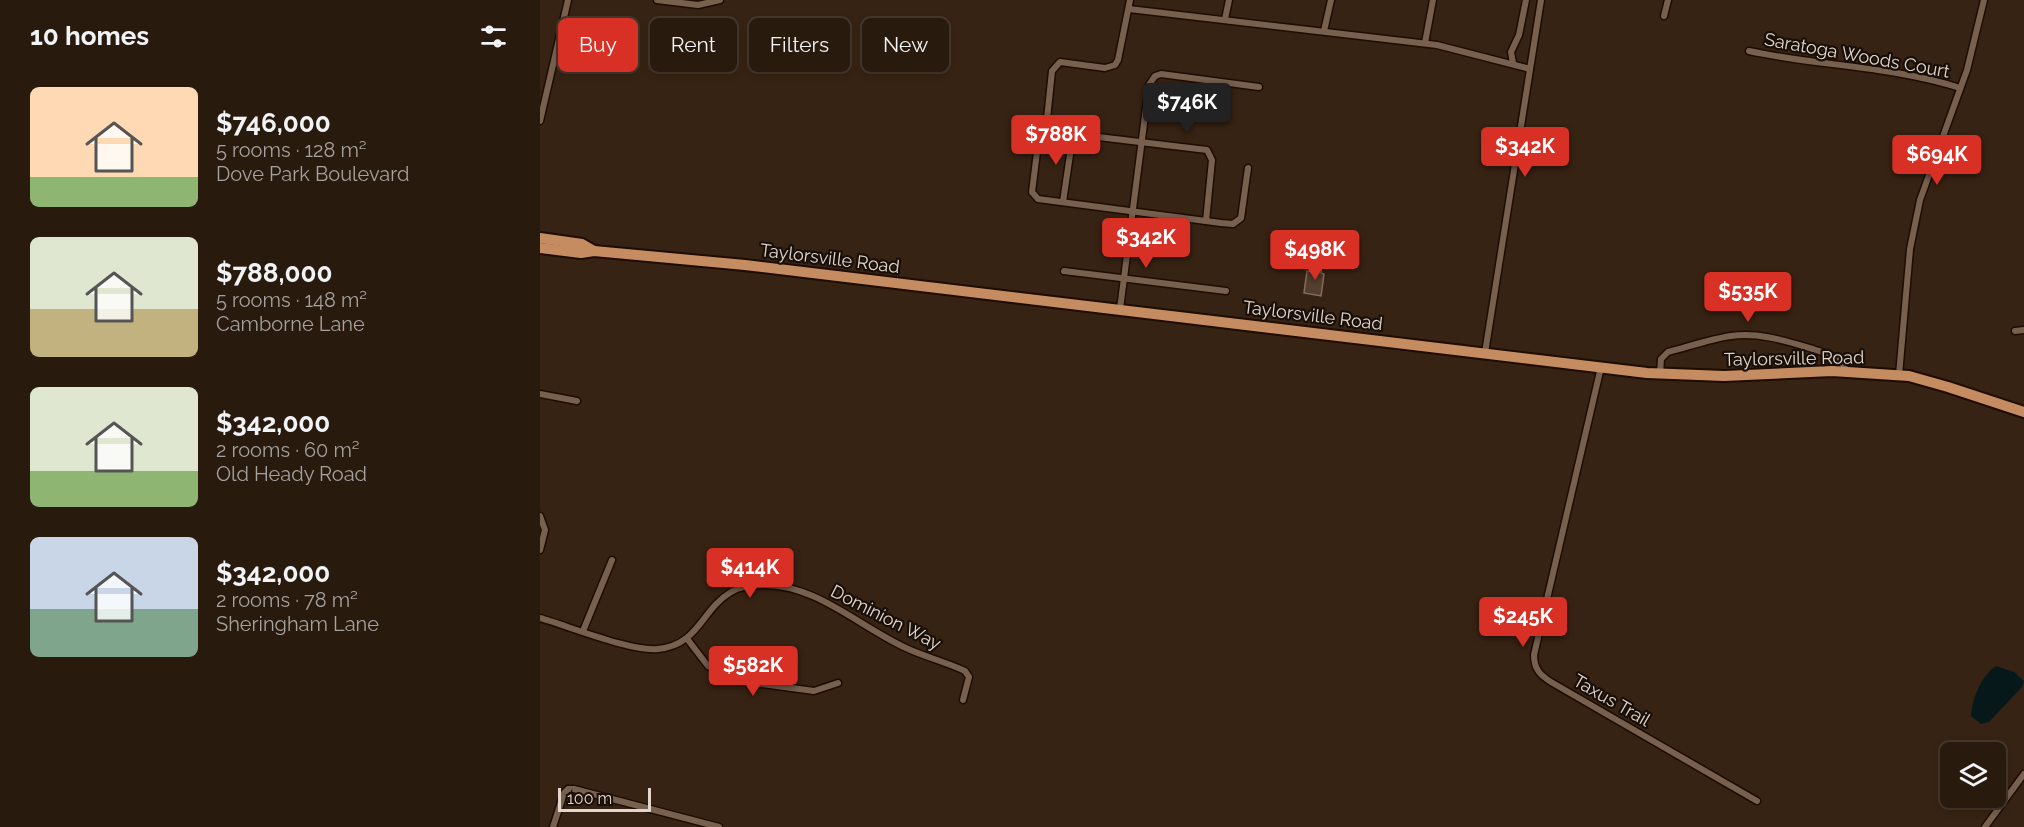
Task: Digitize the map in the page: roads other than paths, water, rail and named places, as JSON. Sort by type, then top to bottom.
[{"type":"main road","name":"Taylorsville Road","points":[[540,238],[582,244],[594,251]]},
{"type":"main road","name":"Taylorsville Road","points":[[540,248],[745,265],[1660,374],[1724,376],[1846,371],[1899,375],[1948,387],[2024,412]]},
{"type":"street","points":[[540,121],[542,101],[568,0]]},
{"type":"street","points":[[657,0],[698,5],[720,0]]},
{"type":"street","points":[[1130,0],[1115,65],[1105,68],[1060,62],[1052,71],[1047,119],[1050,126],[1073,134],[1207,150],[1211,154],[1206,221]]},
{"type":"street","points":[[1225,19],[1229,0]]},
{"type":"street","points":[[1324,31],[1331,0]]},
{"type":"street","points":[[1425,43],[1433,0]]},
{"type":"street","points":[[1513,63],[1511,52],[1519,35],[1526,0]]},
{"type":"street","points":[[1485,353],[1541,0]]},
{"type":"street","points":[[1664,16],[1668,0]]},
{"type":"street","points":[[1899,375],[1914,224],[1926,179],[1976,38],[1984,0]]},
{"type":"street","points":[[1129,9],[1425,43],[1530,69]]},
{"type":"street","name":"Saratoga Woods Court","points":[[1749,51],[1794,60],[1917,76],[1960,88]]},
{"type":"street","points":[[1120,309],[1149,84],[1155,76],[1167,75],[1259,87]]},
{"type":"street","points":[[1063,202],[1073,134]]},
{"type":"street","points":[[1038,144],[1032,192],[1038,199],[1206,221],[1233,224],[1241,218],[1248,168]]},
{"type":"street","points":[[1064,271],[1226,291]]},
{"type":"street","points":[[2014,331],[2024,330]]},
{"type":"street","points":[[1660,374],[1661,359],[1668,352],[1730,336],[1750,335],[1780,339],[1833,356],[1841,362],[1846,371]]},
{"type":"street","name":"Taxus Trail","points":[[1601,367],[1534,655],[1535,667],[1540,675],[1551,682],[1757,801]]},
{"type":"street","points":[[540,394],[577,401]]},
{"type":"street","points":[[540,516],[545,530],[540,550]]},
{"type":"street","points":[[583,631],[612,560]]},
{"type":"street","name":"Dominion Way","points":[[688,640],[724,597],[737,589],[762,585],[790,587],[809,594],[906,648],[965,671],[969,677],[963,700]]},
{"type":"street","points":[[540,618],[646,650],[668,648],[688,640],[708,666],[732,680],[814,691],[838,683]]},
{"type":"street","points":[[1985,827],[2024,774]]},
{"type":"street","points":[[553,827],[564,793],[574,789],[719,827]]}]
